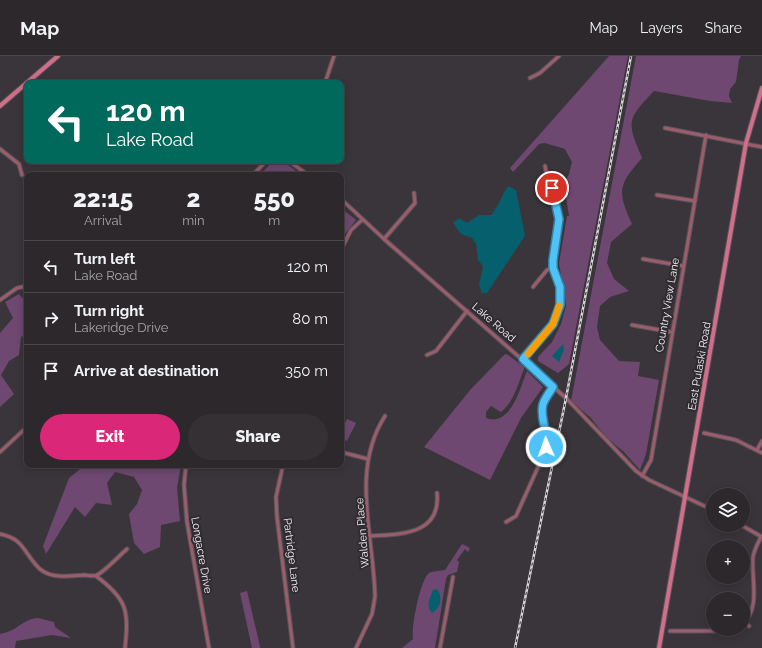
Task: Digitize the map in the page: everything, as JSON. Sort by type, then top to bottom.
[{"type":"main road","points":[[30,80],[58,56]]},
{"type":"main road","points":[[0,106],[24,85]]},
{"type":"main road","name":"East Pulaski Road","points":[[660,648],[746,143],[762,88]]},
{"type":"street","points":[[326,80],[334,56]]},
{"type":"street","points":[[530,78],[540,73],[559,56]]},
{"type":"street","points":[[666,128],[762,146]]},
{"type":"street","name":"Country View Lane","points":[[642,476],[651,460],[671,332],[684,266],[706,135]]},
{"type":"street","points":[[0,148],[19,164],[22,175]]},
{"type":"street","points":[[256,172],[263,164]]},
{"type":"street","points":[[293,164],[304,172]]},
{"type":"street","points":[[523,359],[546,333],[557,316],[560,305],[560,287],[553,268],[559,219],[555,196],[546,175],[545,166]]},
{"type":"street","points":[[384,239],[415,203],[414,193]]},
{"type":"street","points":[[657,195],[695,201]]},
{"type":"street","name":"Lake Road","points":[[344,202],[362,220],[523,359],[642,476],[706,507]]},
{"type":"street","points":[[344,244],[351,230],[362,220]]},
{"type":"street","points":[[642,259],[684,266]]},
{"type":"street","points":[[533,287],[547,270],[553,268]]},
{"type":"street","points":[[0,300],[17,288],[24,287]]},
{"type":"street","points":[[427,356],[436,351],[467,311]]},
{"type":"street","points":[[632,325],[671,332]]},
{"type":"street","points":[[506,522],[516,516],[546,447],[547,438],[542,413],[543,403],[553,387]]},
{"type":"street","name":"Walden Place","points":[[356,648],[372,614],[375,597],[366,471],[374,438],[386,416]]},
{"type":"street","points":[[0,452],[24,430]]},
{"type":"street","points":[[704,433],[736,440],[762,453]]},
{"type":"street","points":[[757,450],[762,442]]},
{"type":"street","points":[[344,453],[368,459]]},
{"type":"street","name":"Longacre Drive","points":[[186,468],[184,485],[187,522],[209,648]]},
{"type":"street","name":"Partridge Lane","points":[[282,468],[276,497],[277,516],[293,648]]},
{"type":"street","points":[[371,536],[414,532],[419,529],[432,518],[438,504],[437,493]]},
{"type":"street","points":[[750,530],[761,537],[753,558],[754,603],[750,615]]},
{"type":"street","points":[[0,534],[10,536],[24,546],[35,565],[49,575],[96,576],[116,593],[125,607],[127,618],[125,648]]},
{"type":"street","points":[[96,576],[127,549]]},
{"type":"street","points":[[440,648],[453,577]]},
{"type":"street","points":[[670,631],[706,631]]},
{"type":"shaded area","points":[[609,56],[628,56],[569,364],[558,373],[538,361],[538,357],[552,342],[561,324],[566,306],[559,263],[567,216],[569,216],[564,185],[572,162],[565,149],[545,143],[539,144],[513,172],[510,168]]},
{"type":"shaded area","points":[[636,56],[741,56],[739,60],[736,82],[730,89],[729,96],[732,103],[710,101],[654,91],[638,109],[632,122],[632,129],[642,158],[624,182],[622,196],[632,224],[611,242],[607,263],[614,279],[629,291],[610,297],[600,306],[597,327],[600,340],[619,361],[640,362],[638,376],[659,380],[646,454],[640,470],[624,452],[606,437],[591,418],[571,401]]},
{"type":"shaded area","points":[[270,164],[287,164],[297,172],[263,172]]},
{"type":"shaded area","points":[[344,210],[356,220],[344,235]]},
{"type":"shaded area","points":[[19,294],[24,300],[24,336],[21,337],[19,355],[9,361],[1,375],[14,394],[0,407],[0,333],[13,318],[5,302]]},
{"type":"shaded area","points":[[505,354],[524,367],[524,369],[509,403],[501,412],[491,406],[486,412],[486,418],[495,419],[502,417],[508,412],[518,396],[527,371],[543,387],[521,418],[490,480],[424,447],[471,389]]},
{"type":"shaded area","points":[[347,419],[356,423],[347,441],[344,440],[344,425]]},
{"type":"shaded area","points":[[81,468],[180,468],[177,488],[180,521],[161,525],[160,547],[144,554],[134,543],[129,514],[137,504],[142,490],[134,477],[115,472],[107,483],[112,505],[96,503],[85,517],[75,507],[46,554],[43,546],[69,478]]},
{"type":"shaded area","points":[[462,544],[470,548],[468,552],[465,549],[457,560],[459,562],[457,572],[448,575],[446,579],[435,648],[402,648],[413,639],[413,625],[419,594],[426,577],[431,572],[445,570]]},
{"type":"shaded area","points":[[247,591],[260,648],[252,648],[240,593]]},
{"type":"shaded area","points":[[38,618],[54,622],[55,627],[71,638],[52,635],[16,641],[15,648],[0,648],[0,634],[11,630],[28,620]]},
{"type":"water","points":[[508,186],[516,190],[525,236],[487,293],[482,293],[479,285],[483,266],[478,260],[476,244],[472,238],[461,234],[453,223],[459,218],[467,223],[479,215],[491,215]]},
{"type":"water","points":[[563,344],[564,349],[559,362],[552,356]]},
{"type":"water","points":[[437,589],[440,595],[440,602],[437,609],[432,613],[428,605],[433,590]]},
{"type":"railway","points":[[515,648],[566,398],[631,56]]},
{"type":"slow traffic","points":[[528,354],[553,324],[557,316],[559,306]]},
{"type":"route","points":[[546,447],[547,438],[542,413],[543,403],[553,387],[523,359],[553,324],[560,305],[560,287],[553,268],[559,219],[552,188]]}]
